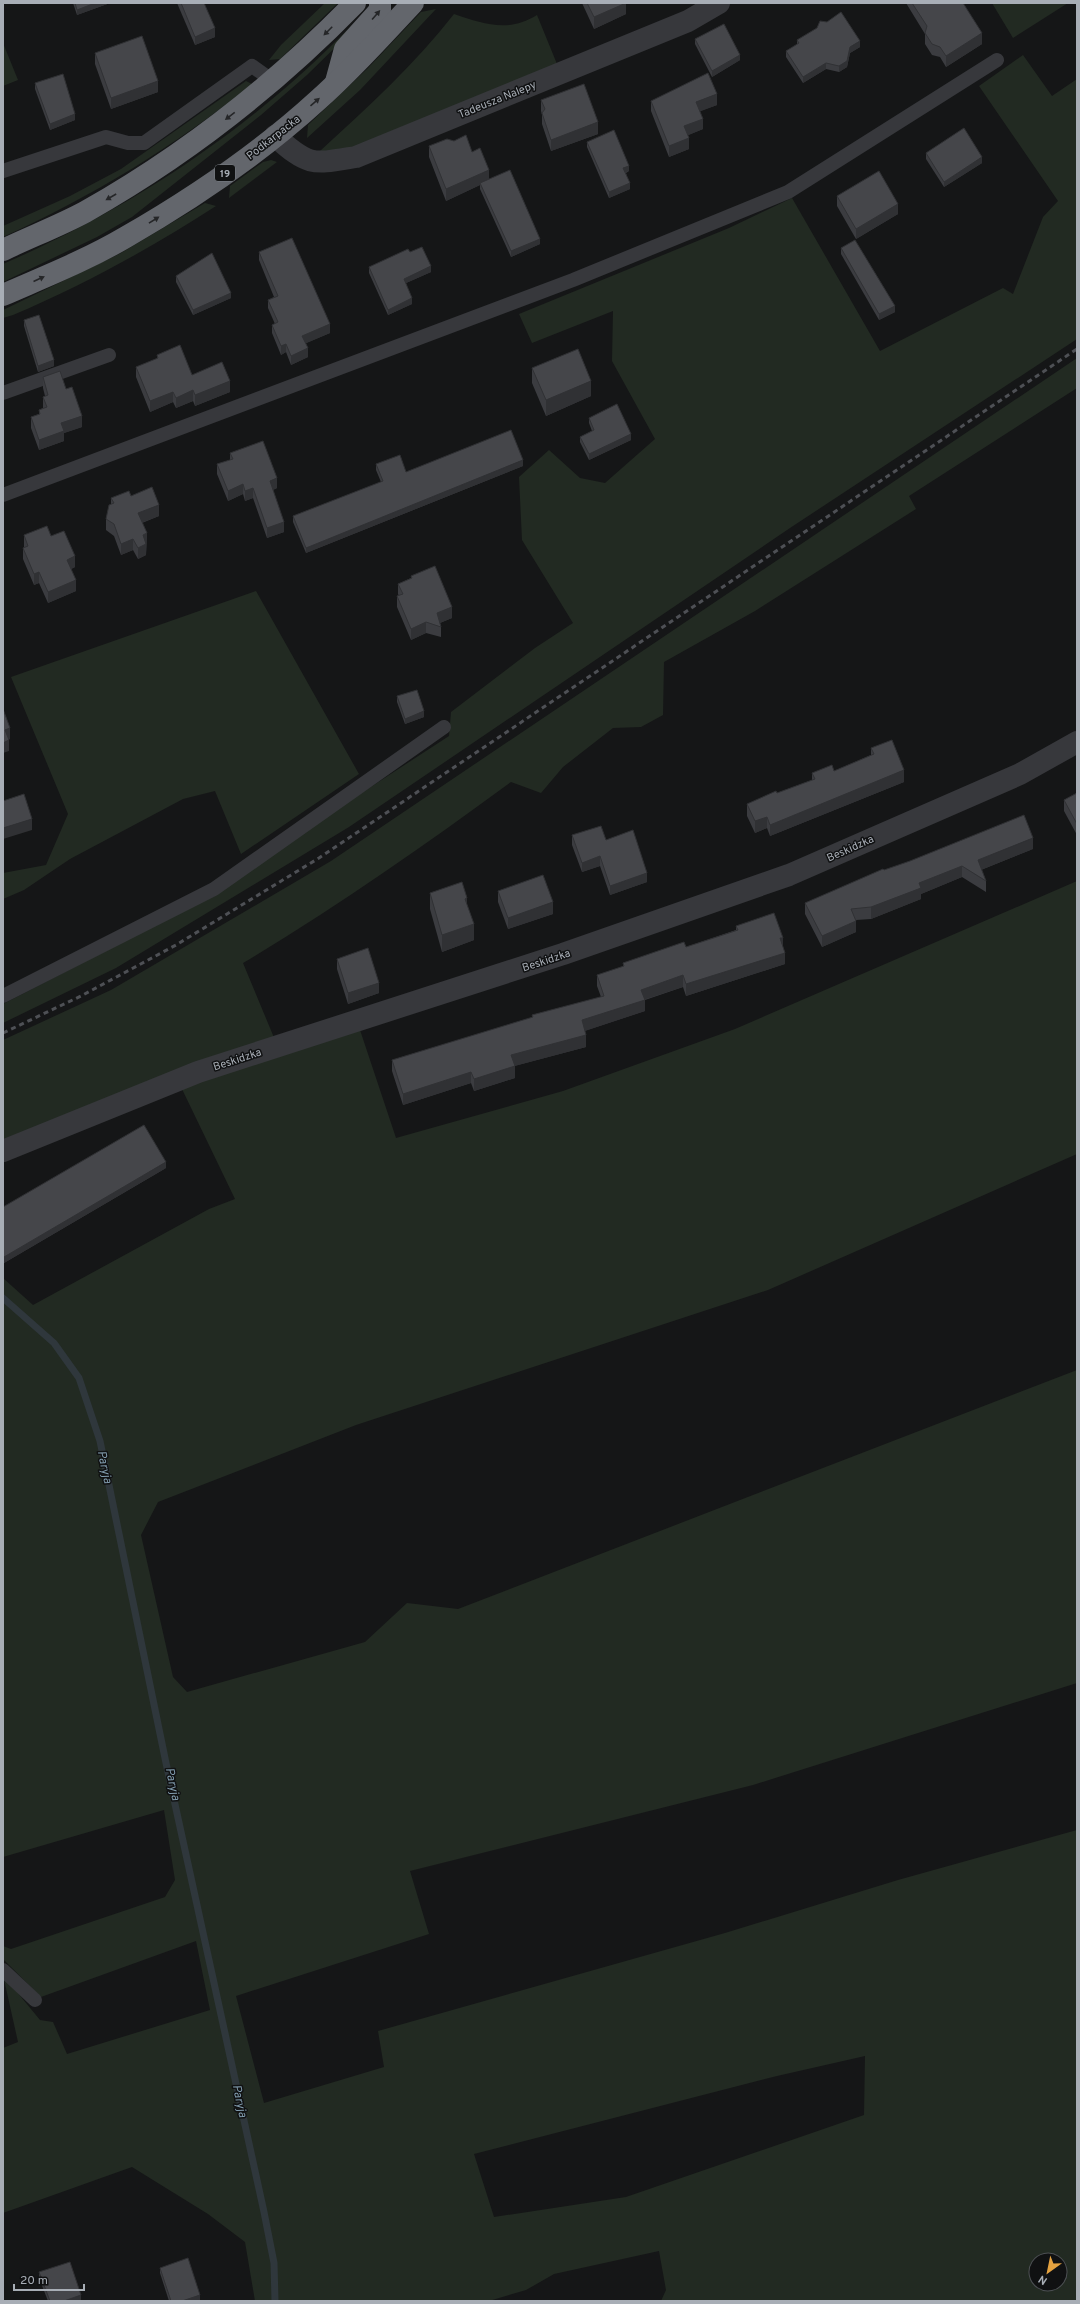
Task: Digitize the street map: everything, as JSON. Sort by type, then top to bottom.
[{"type":"highway","points":[[3,250],[84,212],[148,175],[191,146],[273,81],[355,3]]},
{"type":"highway","points":[[336,83],[345,49],[380,10],[380,3]]},
{"type":"highway","name":"Podkarpacka","points":[[3,295],[83,260],[126,237],[209,186],[275,136],[336,83],[413,3]]},
{"type":"street","name":"Tadeusza Nalepy","points":[[275,136],[291,151],[316,163],[356,158],[688,21],[719,3]]},
{"type":"street","name":"Beskidzka","points":[[3,1150],[198,1072],[563,954],[790,875],[1020,774],[1077,742]]},
{"type":"lane","points":[[3,495],[573,280],[788,192],[997,60]]},
{"type":"lane","points":[[3,171],[106,137],[128,143],[144,143],[252,66],[273,81]]},
{"type":"lane","points":[[3,393],[109,355]]},
{"type":"lane","points":[[3,996],[214,889],[444,727]]},
{"type":"lane","points":[[3,1970],[35,2000]]},
{"type":"shaded area","points":[[325,3],[338,3],[280,59],[269,60],[281,45]]},
{"type":"shaded area","points":[[992,3],[1068,3],[1013,38]]},
{"type":"shaded area","points":[[436,9],[360,90],[307,138],[308,125],[368,68],[421,12]]},
{"type":"shaded area","points":[[454,14],[496,25],[516,24],[537,15],[557,64],[357,146],[329,155],[320,151],[407,68]]},
{"type":"shaded area","points":[[352,25],[355,28],[307,75],[261,115],[132,217],[97,237],[3,282],[3,264],[52,242],[99,217],[189,162],[274,98],[314,63]]},
{"type":"shaded area","points":[[3,43],[18,80],[3,86]]},
{"type":"shaded area","points":[[1023,55],[1052,96],[1077,79],[1077,339],[790,528],[349,827],[116,968],[3,1023],[3,1004],[216,894],[314,824],[449,736],[451,712],[535,648],[573,623],[522,540],[519,477],[549,450],[580,478],[605,483],[655,439],[612,361],[613,311],[532,343],[519,314],[729,228],[792,198],[880,351],[1003,288],[1013,294],[1043,217],[1058,201],[979,86]]},
{"type":"shaded area","points":[[246,81],[252,84],[223,107],[163,149],[69,205],[3,237],[3,226],[70,196],[121,169]]},
{"type":"shaded area","points":[[271,160],[277,162],[229,198],[230,186],[263,162]]},
{"type":"shaded area","points":[[205,203],[216,206],[167,237],[117,265],[66,291],[3,318],[3,310],[121,253]]},
{"type":"shaded area","points":[[1077,358],[1077,388],[909,496],[916,509],[755,611],[664,662],[663,715],[641,727],[613,728],[563,767],[541,793],[511,782],[379,876],[311,921],[243,963],[275,1040],[3,1142],[3,1040],[111,990],[331,861]]},
{"type":"shaded area","points":[[256,591],[359,774],[241,854],[215,791],[183,799],[70,859],[24,890],[3,899],[3,873],[46,865],[68,814],[11,677]]},
{"type":"shaded area","points":[[1077,881],[1077,1154],[768,1290],[356,1425],[158,1502],[141,1535],[173,1677],[187,1692],[365,1642],[407,1603],[458,1609],[1077,1370],[1077,1683],[753,1785],[410,1871],[429,1934],[236,1996],[264,2103],[384,2067],[378,2031],[725,1933],[898,1880],[1077,1830],[1077,2301],[661,2301],[666,2290],[659,2251],[554,2274],[526,2290],[489,2301],[255,2301],[245,2242],[208,2214],[132,2167],[3,2213],[3,2048],[18,2042],[3,1975],[40,2020],[53,2022],[67,2054],[210,2010],[196,1941],[41,1997],[3,1959],[3,1946],[11,1949],[165,1897],[175,1880],[164,1810],[3,1857],[3,1278],[33,1305],[209,1209],[235,1199],[181,1087],[359,1027],[396,1138],[563,1091],[735,1029]],"holes":[[[865,2056],[864,2115],[626,2197],[494,2217],[474,2154],[777,2076]]]},
{"type":"building","points":[[75,3],[95,3],[77,10]]},
{"type":"building","points":[[181,3],[204,3],[215,28],[195,37]]},
{"type":"building","points":[[587,3],[626,3],[594,17]]},
{"type":"building","points":[[912,3],[963,3],[982,33],[946,56],[940,47],[932,44],[925,33],[927,26]]},
{"type":"building","points":[[841,12],[860,41],[850,47],[847,61],[839,66],[826,63],[803,77],[786,51],[799,43],[797,40],[817,28],[820,21],[827,22]]},
{"type":"building","points":[[724,24],[740,55],[712,71],[695,39]]},
{"type":"building","points":[[142,36],[158,81],[111,98],[95,53]]},
{"type":"building","points":[[708,73],[717,94],[696,102],[703,119],[684,126],[689,138],[669,146],[651,101]]},
{"type":"building","points":[[63,74],[75,114],[50,124],[35,83]]},
{"type":"building","points":[[584,84],[598,122],[551,140],[542,113],[545,109],[541,100]]},
{"type":"building","points":[[964,128],[982,157],[944,182],[926,153]]},
{"type":"building","points":[[614,130],[629,166],[623,168],[630,183],[609,192],[587,142]]},
{"type":"building","points":[[466,135],[472,152],[480,148],[489,170],[446,189],[429,146],[447,139],[454,141]]},
{"type":"building","points":[[510,170],[540,239],[511,251],[480,183]]},
{"type":"building","points":[[879,171],[898,204],[856,229],[837,196]]},
{"type":"building","points":[[292,238],[330,324],[302,336],[308,348],[291,356],[286,344],[281,346],[272,325],[278,322],[268,300],[278,296],[259,252]]},
{"type":"building","points":[[855,240],[895,306],[879,314],[841,248]]},
{"type":"building","points":[[422,247],[431,266],[404,279],[412,298],[388,310],[369,267],[408,249],[410,252]]},
{"type":"building","points":[[212,253],[231,293],[193,310],[176,276]]},
{"type":"building","points":[[39,315],[54,360],[38,366],[24,320]]},
{"type":"building","points":[[180,345],[192,375],[222,362],[230,381],[195,395],[193,390],[176,398],[173,392],[150,401],[136,367],[158,358],[157,355]]},
{"type":"building","points":[[578,349],[591,381],[546,400],[532,368]]},
{"type":"building","points":[[60,371],[66,389],[72,387],[82,416],[61,423],[64,431],[39,440],[31,417],[40,414],[39,410],[47,407],[43,397],[48,395],[43,377]]},
{"type":"building","points":[[617,404],[631,434],[589,454],[580,437],[594,430],[589,418]]},
{"type":"building","points":[[511,430],[523,460],[306,548],[293,516],[383,481],[376,464],[400,455],[406,472]]},
{"type":"building","points":[[263,441],[277,478],[270,481],[284,522],[267,528],[253,488],[245,491],[243,484],[228,491],[217,464],[233,459],[230,453]]},
{"type":"building","points":[[152,487],[159,505],[138,513],[147,533],[143,535],[146,544],[138,548],[133,539],[121,544],[114,524],[106,519],[109,505],[114,503],[111,498],[129,491],[131,496]]},
{"type":"building","points":[[47,526],[51,536],[64,531],[75,556],[67,560],[76,580],[48,592],[39,572],[34,574],[23,548],[28,546],[24,535]]},
{"type":"building","points":[[435,566],[452,607],[437,613],[441,627],[426,622],[411,629],[397,596],[403,594],[398,584],[412,578],[411,576]]},
{"type":"building","points":[[417,690],[424,711],[405,719],[397,696]]},
{"type":"building","points":[[3,709],[10,728],[5,730],[9,740],[3,743]]},
{"type":"building","points":[[892,740],[904,770],[770,825],[767,817],[755,821],[747,804],[776,791],[777,793],[815,779],[812,773],[832,765],[834,771],[874,754],[871,748]]},
{"type":"building","points":[[1077,793],[1077,824],[1064,800]]},
{"type":"building","points":[[24,794],[32,819],[3,828],[3,801]]},
{"type":"building","points":[[1024,815],[1033,838],[978,860],[986,881],[962,866],[919,883],[921,888],[871,907],[851,909],[856,921],[822,936],[805,903],[883,869],[884,870],[910,861]]},
{"type":"building","points":[[601,826],[606,840],[633,830],[647,873],[610,886],[600,856],[582,863],[572,835]]},
{"type":"building","points":[[543,875],[553,902],[508,918],[498,891]]},
{"type":"building","points":[[462,882],[467,898],[465,899],[474,924],[442,935],[430,893]]},
{"type":"building","points":[[774,913],[783,938],[780,938],[785,953],[686,984],[683,975],[641,990],[645,1000],[582,1020],[586,1035],[511,1055],[515,1066],[474,1079],[471,1072],[403,1094],[392,1060],[533,1017],[532,1015],[604,996],[597,975],[624,966],[623,963],[684,942],[686,947],[738,930],[736,926]]},
{"type":"building","points":[[368,948],[379,983],[348,993],[337,959]]},
{"type":"building","points":[[144,1125],[166,1162],[4,1257],[3,1207]]},
{"type":"building","points":[[188,2258],[200,2295],[182,2301],[171,2301],[160,2268]]},
{"type":"building","points":[[70,2262],[81,2295],[64,2301],[50,2301],[39,2272]]},
{"type":"waterway","name":"Paryja","points":[[3,1298],[54,1343],[79,1378],[100,1441],[166,1763],[264,2212],[274,2263],[275,2301]]},
{"type":"railway","points":[[3,1033],[81,996],[176,945],[319,858],[1077,349]]}]
